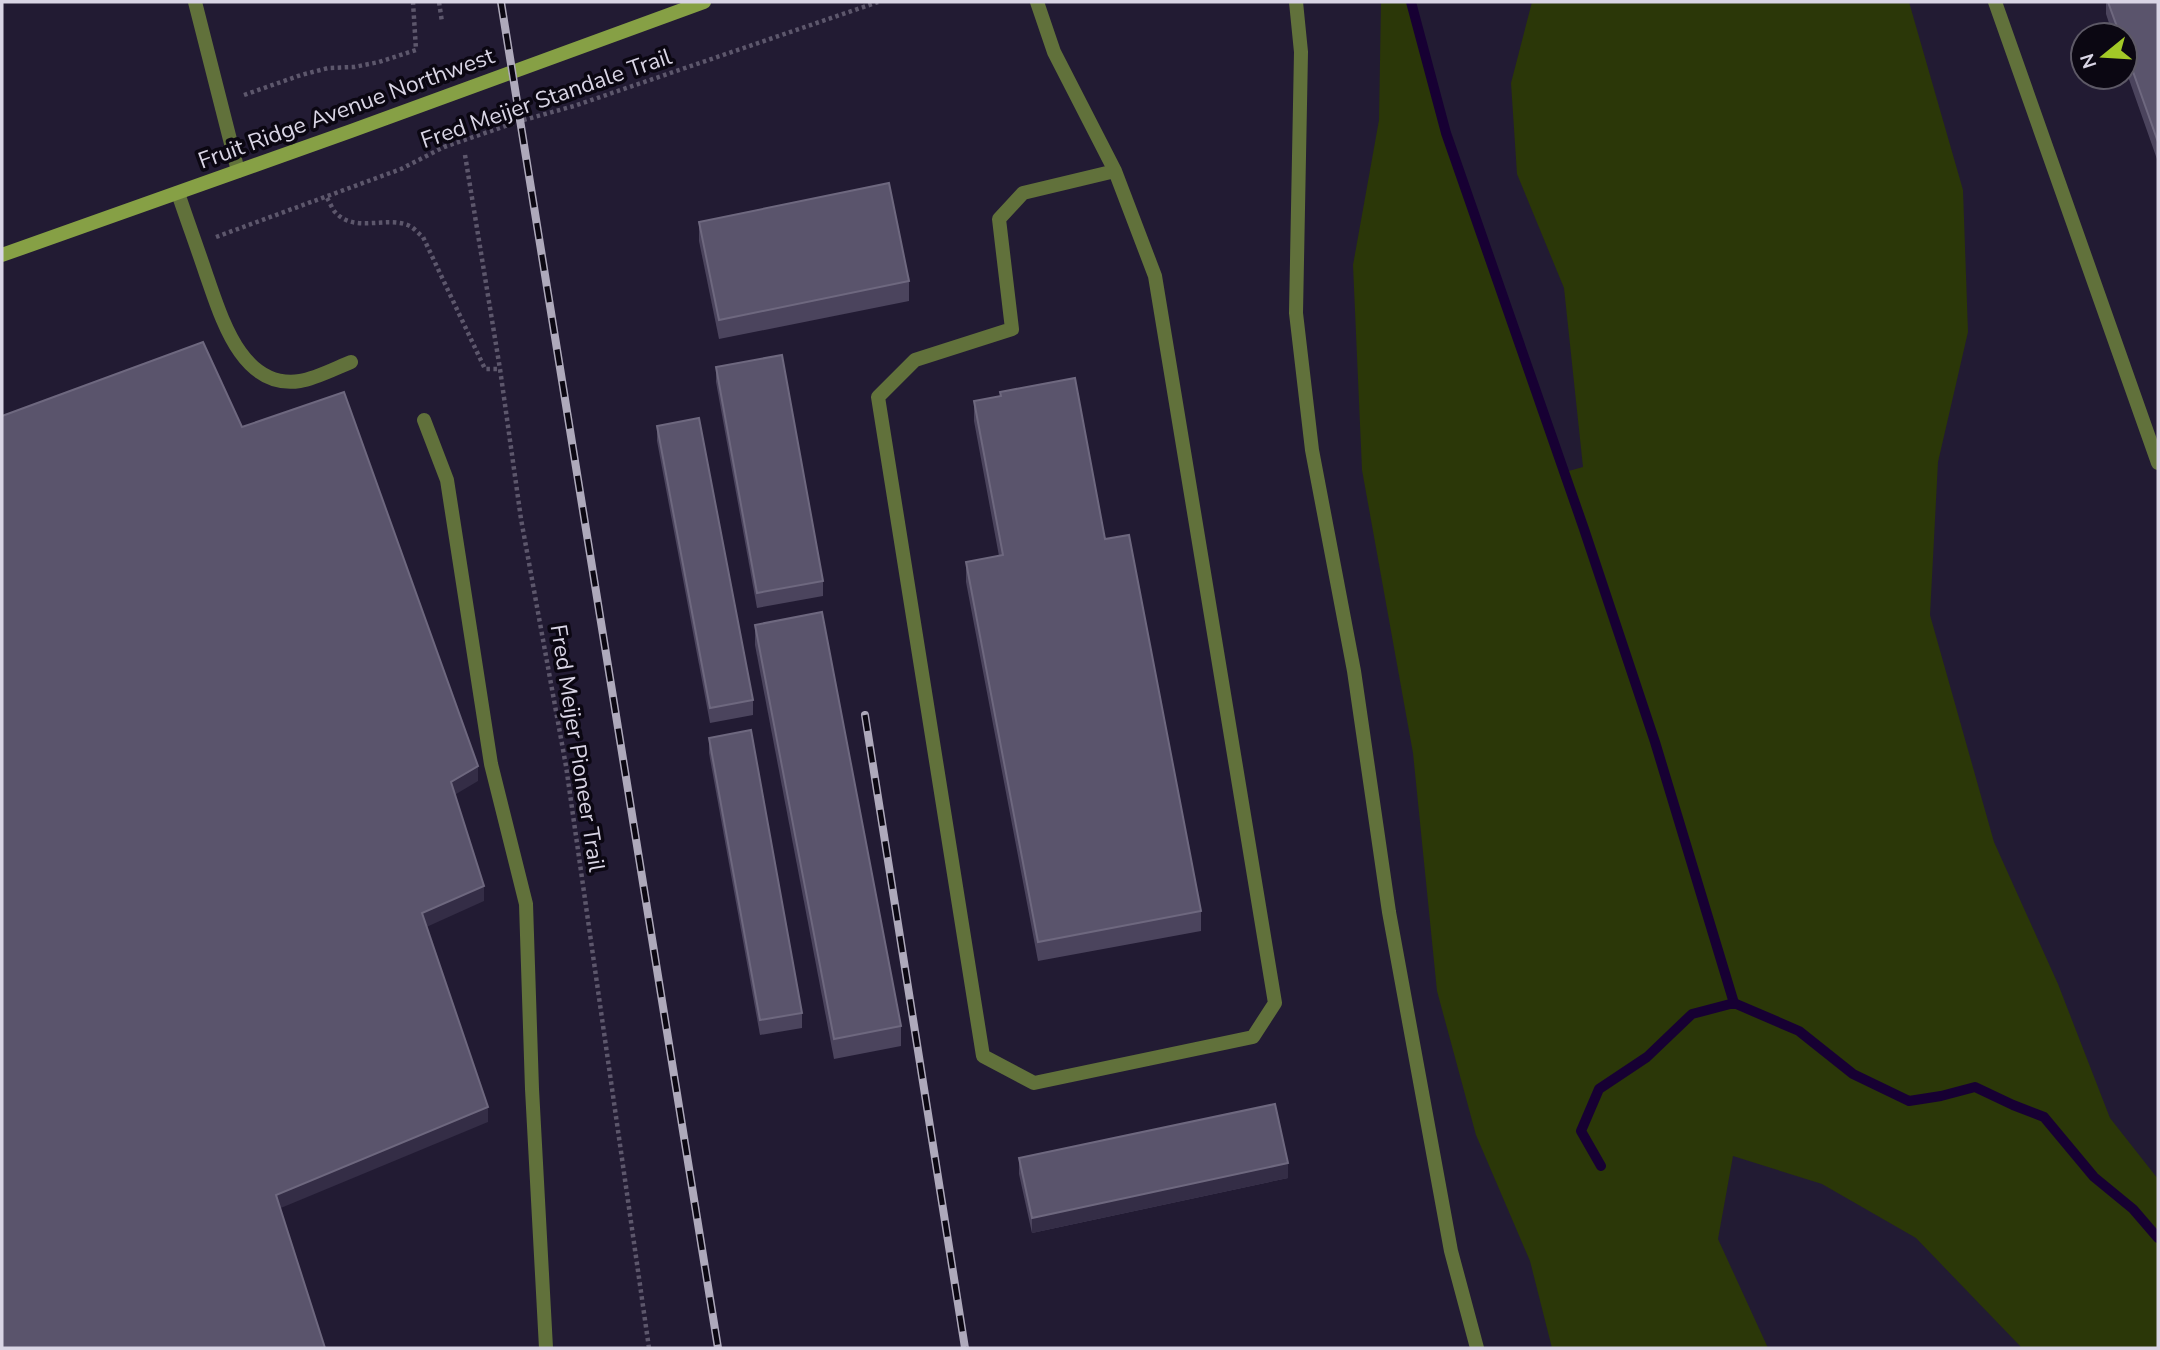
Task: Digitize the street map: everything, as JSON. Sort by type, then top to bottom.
[{"type":"main road","name":"Fruit Ridge Avenue Northwest","points":[[2,256],[704,2]]},
{"type":"lane","points":[[195,2],[239,171]]},
{"type":"lane","points":[[1037,2],[1054,52],[1115,171],[1155,276],[1275,1003],[1253,1037],[1034,1083],[983,1056],[878,397],[915,360],[1012,329],[999,219],[1023,193],[1115,171]]},
{"type":"lane","points":[[1296,2],[1301,52],[1296,313],[1312,450],[1354,671],[1389,912],[1451,1251],[1477,1348]]},
{"type":"lane","points":[[1995,2],[2158,463]]},
{"type":"lane","points":[[178,193],[225,329],[241,354],[259,373],[278,380],[300,381],[351,362]]},
{"type":"lane","points":[[424,420],[447,480],[491,764],[526,904],[532,1089],[546,1348]]},
{"type":"path","points":[[221,103],[301,75],[328,68],[379,62],[416,50],[412,2]]},
{"type":"path","points":[[439,2],[442,22]]},
{"type":"path","name":"Fred Meijer Standale Trail","points":[[195,244],[327,198],[401,169],[444,147],[574,106],[878,2]]},
{"type":"path","name":"Fred Meijer Pioneer Trail","points":[[465,155],[521,519],[566,766],[649,1348]]},
{"type":"path","points":[[327,198],[335,212],[350,222],[399,223],[418,232],[423,237],[485,369],[500,369]]},
{"type":"green space","points":[[1381,2],[1411,2],[1446,133],[1565,472],[1583,467],[1564,288],[1517,174],[1511,83],[1532,2],[1909,2],[1963,190],[1968,332],[1938,462],[1930,615],[1994,842],[2058,984],[2110,1118],[2158,1179],[2158,1348],[2022,1348],[1916,1238],[1822,1184],[1733,1156],[1718,1239],[1768,1348],[1552,1348],[1530,1261],[1476,1135],[1437,991],[1413,753],[1362,470],[1353,265],[1379,120]]},
{"type":"building","points":[[2108,2],[2158,2],[2158,142],[2139,88],[2139,21],[2115,21]]},
{"type":"building","points":[[889,183],[909,281],[719,320],[699,222]]},
{"type":"building","points":[[203,342],[242,427],[344,392],[478,766],[451,782],[484,886],[422,913],[488,1107],[276,1195],[325,1348],[2,1348],[2,416]]},
{"type":"building","points":[[782,355],[823,581],[757,593],[716,367]]},
{"type":"building","points":[[1075,378],[1105,539],[1129,535],[1201,911],[1038,942],[966,562],[1003,555],[974,401],[1001,396],[1000,392]]},
{"type":"building","points":[[699,418],[753,700],[710,708],[657,426]]},
{"type":"building","points":[[822,612],[901,1026],[834,1039],[755,625]]},
{"type":"building","points":[[751,730],[802,1013],[760,1020],[709,738]]},
{"type":"building","points":[[1275,1104],[1288,1163],[1032,1218],[1019,1158]]},
{"type":"waterway","points":[[1411,2],[1446,133],[1655,742],[1734,1003]]},
{"type":"waterway","points":[[1601,1166],[1581,1131],[1599,1089],[1647,1057],[1692,1014],[1734,1003],[1799,1031],[1853,1074],[1909,1101],[1975,1087],[2044,1117],[2094,1177],[2133,1209],[2158,1238]]},
{"type":"railway","points":[[501,2],[718,1348]]},
{"type":"railway","points":[[865,715],[965,1348]]}]
